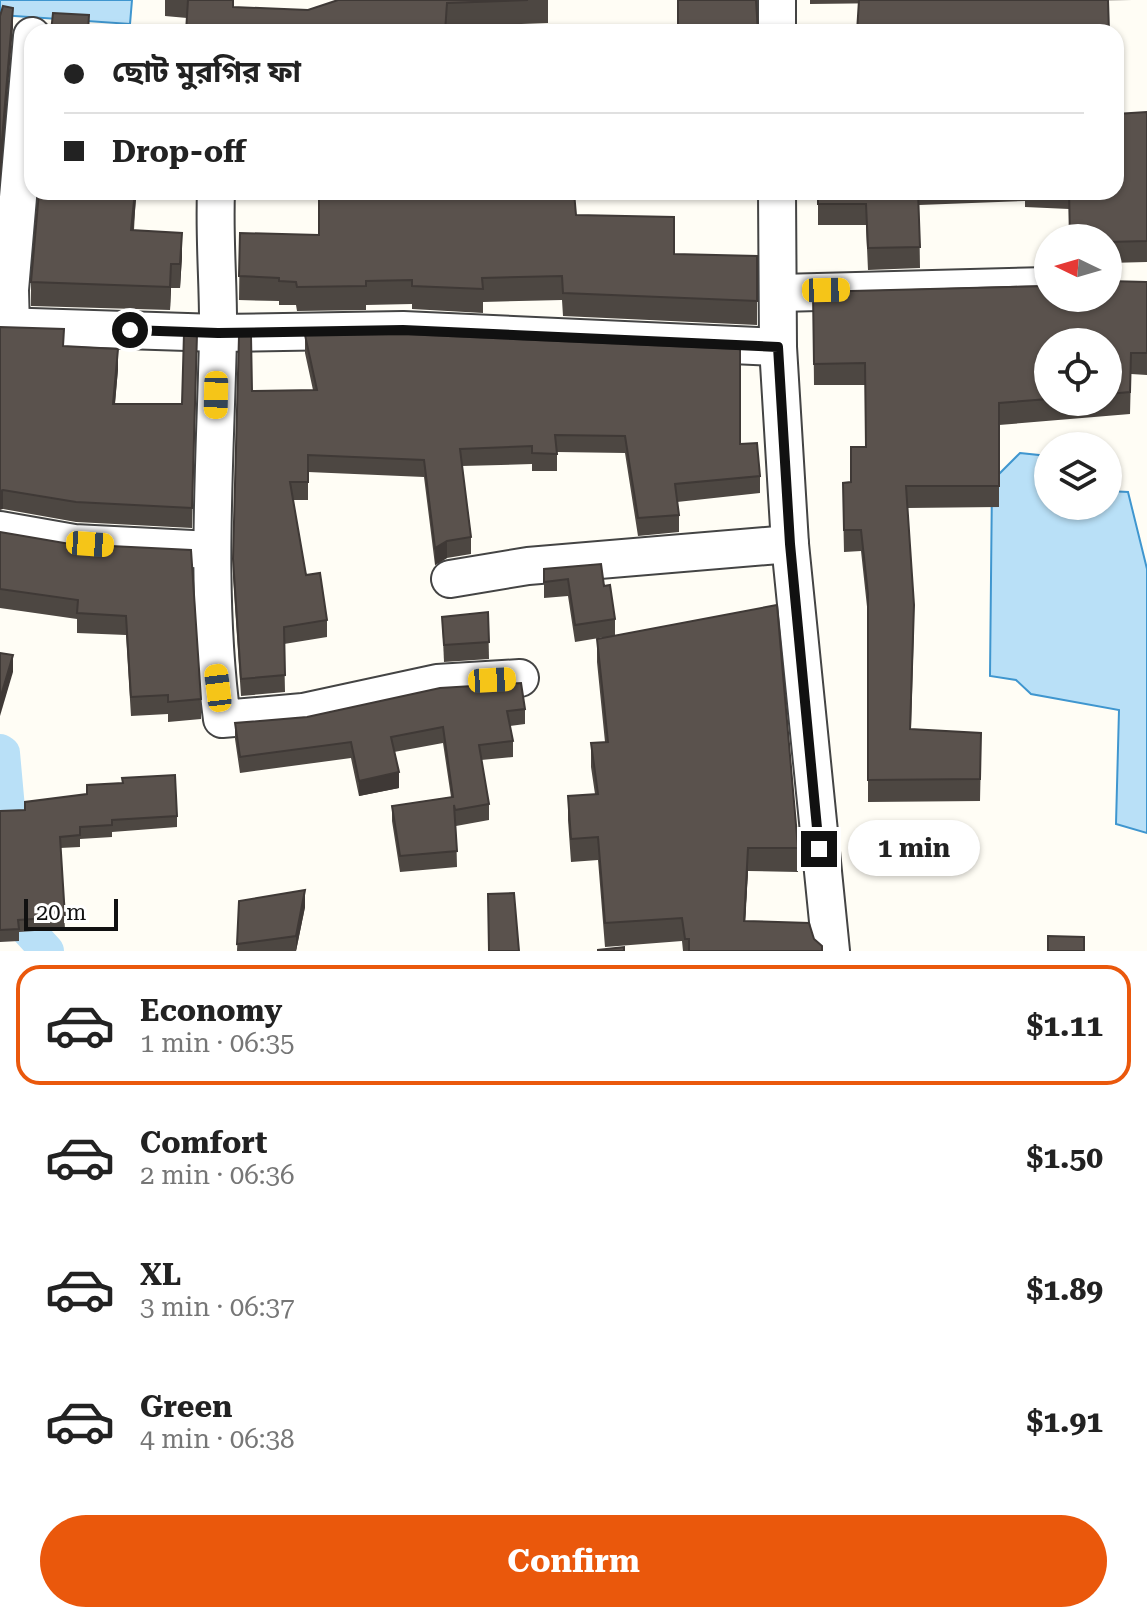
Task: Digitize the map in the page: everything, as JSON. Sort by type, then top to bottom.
[{"type":"street","points":[[777,0],[777,24]]},
{"type":"street","points":[[24,131],[6,327],[218,333],[403,330],[778,347]]},
{"type":"street","points":[[216,200],[218,333],[212,550],[214,658],[222,719],[303,712],[437,683],[520,678]]},
{"type":"street","points":[[777,200],[778,347],[790,544],[831,951]]},
{"type":"street","points":[[780,293],[1034,286]]},
{"type":"street","points":[[0,530],[74,543],[212,550]]},
{"type":"street","points":[[450,579],[528,566],[790,544]]},
{"type":"water","points":[[0,0],[132,0],[130,24],[0,15]]},
{"type":"water","points":[[1020,453],[1034,454],[1034,520],[1122,520],[1122,492],[1128,492],[1147,569],[1147,833],[1116,824],[1119,710],[1031,694],[1016,680],[990,676],[992,481]]},
{"type":"building","points":[[188,0],[233,0],[233,7],[308,10],[338,0],[528,0],[447,3],[446,24],[186,24]]},
{"type":"building","points":[[678,0],[756,0],[758,24],[678,24]]},
{"type":"building","points":[[859,0],[1108,0],[1109,24],[858,24]]},
{"type":"building","points":[[3,6],[13,8],[0,164],[0,16]]},
{"type":"building","points":[[53,13],[89,15],[88,24],[52,24]]},
{"type":"building","points":[[1147,112],[1147,241],[1122,242],[1122,224],[1070,224],[1069,200],[1124,200],[1124,113]]},
{"type":"building","points":[[38,200],[134,200],[131,230],[182,233],[180,264],[171,264],[170,287],[31,282]]},
{"type":"building","points":[[319,200],[575,200],[576,215],[674,217],[674,254],[757,256],[757,301],[563,293],[562,276],[482,278],[483,289],[412,286],[412,280],[366,281],[366,286],[297,287],[296,282],[279,281],[279,278],[239,276],[240,233],[319,235]]},
{"type":"building","points":[[818,200],[918,200],[920,247],[868,248],[866,204],[818,204]]},
{"type":"building","points":[[1122,281],[1147,282],[1147,353],[1131,353],[1130,392],[1122,393],[1122,328],[1034,328],[1034,400],[999,403],[999,486],[906,486],[914,605],[910,729],[981,733],[980,779],[868,780],[868,594],[861,530],[844,530],[843,483],[851,482],[851,447],[866,447],[865,363],[814,364],[813,292],[1034,286],[1034,312],[1122,312]]},
{"type":"building","points":[[0,327],[64,329],[63,346],[118,349],[113,404],[182,404],[184,333],[197,334],[192,508],[76,502],[0,491]]},
{"type":"building","points":[[403,334],[740,349],[740,444],[757,443],[760,476],[675,484],[679,515],[638,518],[625,436],[555,435],[557,454],[532,453],[532,446],[460,449],[471,537],[447,541],[435,548],[424,460],[308,455],[308,482],[290,482],[306,575],[320,573],[327,620],[284,627],[285,675],[241,679],[233,559],[239,336],[251,336],[252,391],[317,390],[305,335]]},
{"type":"building","points":[[0,532],[70,544],[191,550],[201,699],[168,702],[168,695],[131,697],[126,616],[77,613],[78,600],[0,589]]},
{"type":"building","points":[[601,564],[604,586],[610,585],[615,619],[575,625],[568,579],[544,582],[544,569]]},
{"type":"building","points":[[777,605],[798,848],[748,848],[744,921],[809,923],[822,951],[689,951],[689,939],[685,939],[682,918],[605,923],[598,837],[571,839],[568,796],[598,794],[591,743],[608,742],[597,639]]},
{"type":"building","points":[[488,612],[489,642],[444,645],[442,617]]},
{"type":"building","points":[[0,653],[13,655],[0,699]]},
{"type":"building","points":[[521,683],[525,709],[507,711],[513,741],[479,745],[489,804],[455,810],[454,805],[457,851],[400,856],[392,806],[453,797],[443,727],[391,737],[399,772],[359,781],[351,742],[240,757],[235,723],[307,717],[440,688]]},
{"type":"building","points":[[175,775],[177,816],[112,820],[112,825],[80,827],[80,835],[60,837],[65,917],[18,920],[19,929],[0,930],[0,811],[25,810],[25,802],[87,794],[87,785],[123,783],[122,778]]},
{"type":"building","points":[[305,890],[296,936],[237,944],[239,901]]},
{"type":"building","points":[[514,893],[519,951],[489,951],[488,894]]},
{"type":"building","points":[[1048,936],[1084,937],[1084,951],[1048,951]]},
{"type":"building","points":[[624,947],[624,951],[598,951],[598,950]]},
{"type":"waterway","points":[[0,751],[3,753],[18,919],[47,951]]},
{"type":"route","points":[[130,330],[218,333],[403,330],[778,347],[790,544],[819,849]]}]
